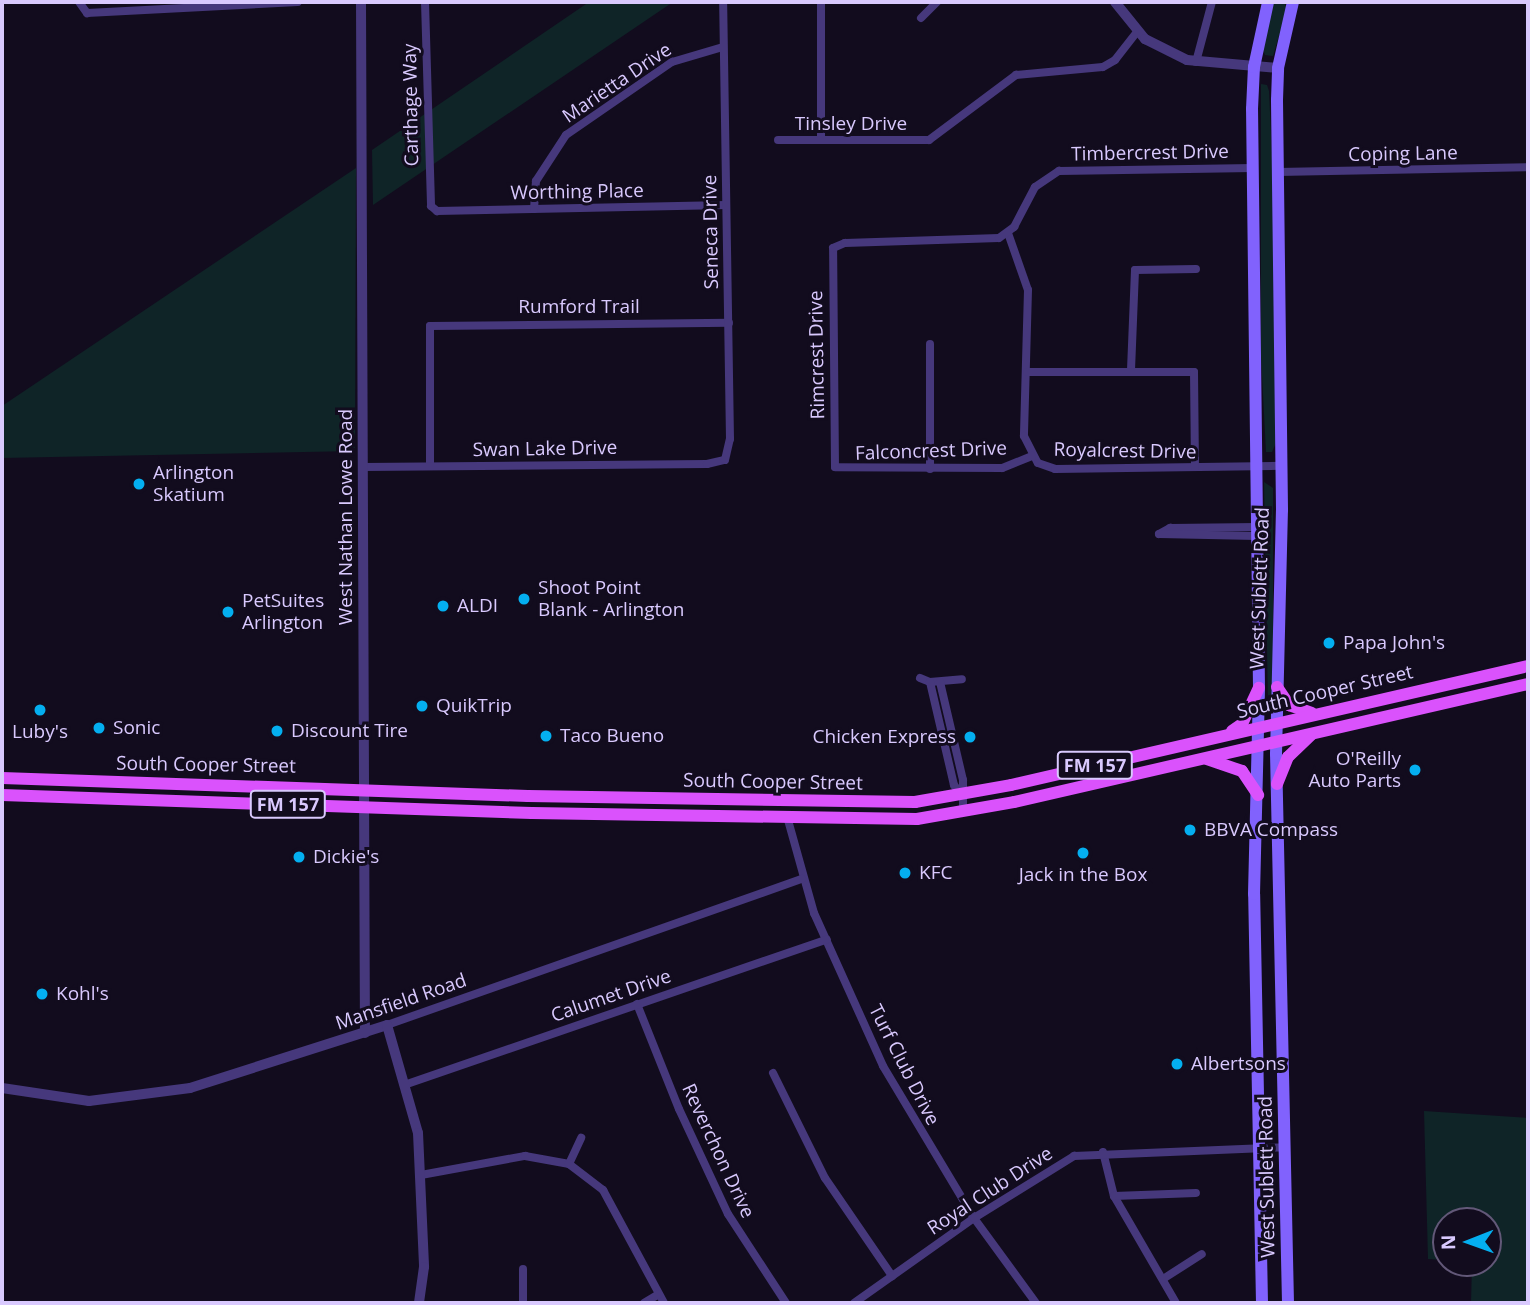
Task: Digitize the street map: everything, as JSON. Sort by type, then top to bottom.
[{"type":"main road","name":"West Sublett Road","points":[[1262,1303],[1254,894],[1259,688],[1253,168],[1254,67],[1268,2]]},
{"type":"main road","name":"West Sublett Road","points":[[1288,1303],[1276,741],[1282,466],[1278,68],[1293,2]]},
{"type":"main road","name":"South Cooper Street","points":[[2,778],[593,797],[915,802],[961,794],[1528,666]]},
{"type":"main road","name":"South Cooper Street","points":[[2,795],[593,815],[788,820],[917,819],[1204,758],[1528,684]]},
{"type":"main road","points":[[1277,687],[1289,705],[1316,714]]},
{"type":"main road","points":[[1229,734],[1242,724],[1259,688]]},
{"type":"main road","points":[[1277,784],[1288,757],[1312,733]]},
{"type":"main road","points":[[1204,758],[1241,770],[1258,795]]},
{"type":"main road","points":[[593,797],[593,815]]},
{"type":"street","points":[[79,3],[87,13],[298,2]]},
{"type":"street","name":"West Nathan Lowe Road","points":[[361,2],[365,1033]]},
{"type":"street","name":"Carthage Way","points":[[425,2],[430,206]]},
{"type":"street","name":"Seneca Drive","points":[[723,2],[730,439],[725,460]]},
{"type":"street","points":[[821,2],[821,139]]},
{"type":"street","points":[[921,18],[937,2]]},
{"type":"street","points":[[1115,2],[1137,32],[1168,52],[1196,62],[1278,68]]},
{"type":"street","points":[[1196,62],[1212,2]]},
{"type":"street","name":"Tinsley Drive","points":[[778,140],[929,139],[1016,75],[1104,67],[1115,60],[1137,32]]},
{"type":"street","name":"Marietta Drive","points":[[534,209],[536,181],[566,135],[672,62],[723,47]]},
{"type":"street","name":"Coping Lane","points":[[1278,172],[1528,167]]},
{"type":"street","name":"Timbercrest Drive","points":[[1008,233],[1035,187],[1059,171],[1253,168]]},
{"type":"street","name":"Worthing Place","points":[[430,206],[437,211],[726,205]]},
{"type":"street","name":"Rimcrest Drive","points":[[834,462],[833,248],[845,243],[987,242],[1008,233]]},
{"type":"street","name":"Royalcrest Drive","points":[[1008,233],[1028,290],[1024,436],[1032,456],[1055,469],[1282,466]]},
{"type":"street","points":[[1131,370],[1135,270],[1196,269]]},
{"type":"street","name":"Rumford Trail","points":[[430,466],[430,326],[729,323]]},
{"type":"street","points":[[930,344],[930,469]]},
{"type":"street","points":[[1027,372],[1194,372],[1195,467]]},
{"type":"street","name":"Falconcrest Drive","points":[[834,462],[844,470],[1002,468],[1032,456]]},
{"type":"street","name":"Swan Lake Drive","points":[[363,467],[707,464],[725,460]]},
{"type":"street","points":[[1212,532],[1170,528],[1159,534],[1257,531]]},
{"type":"street","points":[[920,677],[930,682],[962,679]]},
{"type":"street","points":[[930,682],[953,783],[961,794]]},
{"type":"street","points":[[940,682],[962,780],[963,811]]},
{"type":"street","name":"Turf Club Drive","points":[[788,820],[802,880],[901,1101],[974,1217],[1036,1303]]},
{"type":"street","name":"Mansfield Road","points":[[2,1088],[89,1101],[190,1088],[365,1033],[802,880]]},
{"type":"street","name":"Calumet Drive","points":[[407,1084],[827,939]]},
{"type":"street","name":"Reverchon Drive","points":[[637,1004],[679,1109],[728,1214],[786,1303]]},
{"type":"street","points":[[387,1025],[407,1084],[418,1133],[424,1268],[419,1303]]},
{"type":"street","points":[[773,1073],[825,1178],[892,1276]]},
{"type":"street","points":[[569,1164],[581,1138]]},
{"type":"street","name":"Royal Club Drive","points":[[854,1303],[974,1217],[1074,1156],[1103,1152],[1285,1147]]},
{"type":"street","points":[[1103,1152],[1114,1196],[1176,1303]]},
{"type":"street","points":[[421,1175],[525,1156],[569,1164],[603,1190],[664,1303]]},
{"type":"street","points":[[1114,1196],[1196,1193]]},
{"type":"street","points":[[1163,1279],[1202,1254]]},
{"type":"street","points":[[523,1269],[523,1303]]},
{"type":"street","points":[[644,1303],[659,1294]]},
{"type":"green space","points":[[589,2],[673,2],[373,205],[372,150]]},
{"type":"green space","points":[[1272,2],[1284,2],[1287,9],[1273,56],[1265,55],[1263,49]]},
{"type":"green space","points":[[1261,84],[1267,85],[1269,91],[1273,177],[1276,443],[1272,452],[1266,452],[1261,357]]},
{"type":"green space","points":[[356,168],[355,451],[2,458],[2,406]]},
{"type":"green space","points":[[1264,482],[1273,488],[1273,705],[1268,704]]},
{"type":"green space","points":[[1424,1111],[1528,1118],[1528,1303],[1471,1303],[1472,1277],[1502,1277],[1502,1207],[1432,1207],[1432,1259],[1428,1259]]},
{"type":"place","name":"Arlington Skatium","points":[[139,484]]},
{"type":"place","name":"Shoot Point Blank - Arlington","points":[[524,599]]},
{"type":"place","name":"ALDI","points":[[443,606]]},
{"type":"place","name":"PetSuites Arlington","points":[[228,612]]},
{"type":"place","name":"Papa John's","points":[[1329,643]]},
{"type":"place","name":"QuikTrip","points":[[422,706]]},
{"type":"place","name":"Luby's","points":[[40,710]]},
{"type":"place","name":"Sonic","points":[[99,728]]},
{"type":"place","name":"Discount Tire","points":[[277,731]]},
{"type":"place","name":"Taco Bueno","points":[[546,736]]},
{"type":"place","name":"Chicken Express","points":[[970,737]]},
{"type":"place","name":"O'Reilly Auto Parts","points":[[1415,770]]},
{"type":"place","name":"BBVA Compass","points":[[1190,830]]},
{"type":"place","name":"Jack in the Box","points":[[1083,853]]},
{"type":"place","name":"Dickie's","points":[[299,857]]},
{"type":"place","name":"KFC","points":[[905,873]]},
{"type":"place","name":"Kohl's","points":[[42,994]]},
{"type":"place","name":"Albertsons","points":[[1177,1064]]}]
